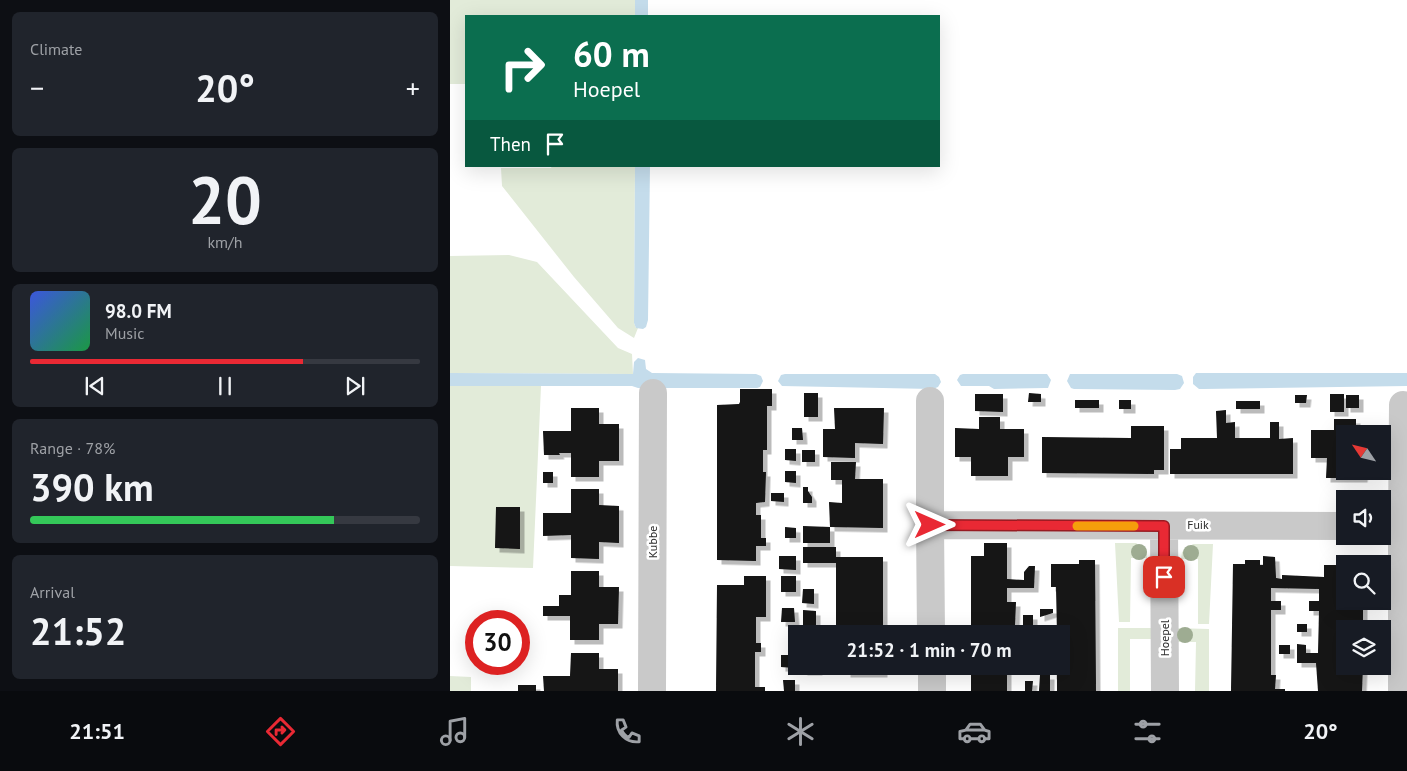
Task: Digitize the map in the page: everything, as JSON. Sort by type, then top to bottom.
[{"type":"street","name":"Kubbe","points":[[652,691],[654,393]]},
{"type":"street","points":[[930,401],[931,625]]},
{"type":"street","points":[[1402,691],[1392,527],[1403,405]]},
{"type":"street","name":"Fuik","points":[[930,525],[1336,526]]},
{"type":"street","name":"Hoepel","points":[[1164,526],[1165,691]]},
{"type":"street","points":[[932,675],[932,691]]},
{"type":"green space","points":[[450,0],[635,0],[635,15],[465,15],[465,84],[450,84]]},
{"type":"green space","points":[[635,167],[634,323],[636,328],[638,328],[634,338],[618,328],[574,277],[502,186],[501,168]]},
{"type":"green space","points":[[509,255],[537,262],[618,348],[632,354],[633,374],[450,373],[450,256]]},
{"type":"green space","points":[[450,386],[541,386],[533,568],[450,566]]},
{"type":"green space","points":[[1115,543],[1136,543],[1147,551],[1147,558],[1131,558],[1130,622],[1119,622]]},
{"type":"green space","points":[[1193,544],[1213,544],[1209,624],[1198,624],[1198,559],[1181,559],[1182,552]]},
{"type":"green space","points":[[1118,628],[1154,628],[1154,639],[1130,639],[1130,691],[1118,691]]},
{"type":"green space","points":[[1174,628],[1209,629],[1209,691],[1195,691],[1196,642],[1174,642]]},
{"type":"green space","points":[[450,676],[471,677],[471,691],[450,691]]},
{"type":"water","points":[[635,0],[648,0],[648,15],[635,15]]},
{"type":"water","points":[[635,167],[650,167],[648,320],[646,327],[643,329],[636,328],[634,323]]},
{"type":"water","points":[[638,358],[645,360],[646,369],[652,373],[756,374],[761,376],[763,381],[760,387],[757,388],[450,386],[450,373],[633,374],[634,362]]},
{"type":"water","points":[[1196,373],[1407,373],[1407,386],[1199,389],[1193,384],[1193,377]]},
{"type":"water","points":[[935,374],[941,382],[938,387],[933,389],[782,386],[778,381],[781,375]]},
{"type":"water","points":[[963,374],[1047,374],[1051,380],[1048,388],[994,389],[989,386],[961,386],[957,380]]},
{"type":"water","points":[[1070,374],[1177,374],[1182,376],[1184,383],[1180,389],[1175,390],[1074,389],[1071,388],[1067,381]]},
{"type":"building","points":[[740,389],[772,389],[772,406],[767,406],[767,450],[763,450],[763,472],[766,472],[765,502],[756,503],[756,515],[761,515],[761,538],[766,538],[766,546],[756,546],[756,561],[717,560],[717,405],[739,404]]},
{"type":"building","points":[[804,393],[818,393],[818,417],[804,417]]},
{"type":"building","points":[[1029,393],[1041,394],[1041,402],[1028,402]]},
{"type":"building","points":[[975,394],[1003,394],[1003,412],[975,411]]},
{"type":"building","points":[[1330,394],[1344,394],[1344,412],[1330,412]]},
{"type":"building","points":[[1295,395],[1307,395],[1306,403],[1295,403]]},
{"type":"building","points":[[1346,395],[1359,395],[1359,408],[1346,408]]},
{"type":"building","points":[[1075,400],[1099,400],[1099,408],[1075,408]]},
{"type":"building","points":[[1119,400],[1131,400],[1131,409],[1119,409]]},
{"type":"building","points":[[1236,401],[1260,401],[1260,409],[1236,409]]},
{"type":"building","points":[[571,408],[599,408],[599,424],[619,424],[619,461],[599,461],[599,477],[571,477],[571,453],[544,455],[543,431],[571,431]]},
{"type":"building","points":[[834,408],[884,408],[883,444],[855,443],[855,458],[823,457],[823,429],[835,429]]},
{"type":"building","points":[[1226,410],[1226,423],[1235,422],[1235,438],[1270,438],[1270,422],[1279,422],[1279,439],[1293,438],[1293,474],[1170,474],[1170,449],[1181,449],[1181,438],[1217,438],[1216,411]]},
{"type":"building","points":[[979,417],[1000,417],[1000,429],[1024,429],[1024,457],[1008,457],[1008,476],[971,476],[971,457],[955,457],[955,428],[979,429]]},
{"type":"building","points":[[1334,419],[1356,419],[1356,425],[1336,425],[1336,478],[1326,478],[1327,458],[1311,458],[1311,430],[1334,430]]},
{"type":"building","points":[[1131,426],[1164,426],[1164,470],[1154,470],[1154,474],[1042,473],[1042,437],[1131,438]]},
{"type":"building","points":[[792,428],[802,428],[803,440],[792,440]]},
{"type":"building","points":[[785,449],[796,449],[796,461],[785,460]]},
{"type":"building","points":[[802,450],[815,450],[815,462],[802,462]]},
{"type":"building","points":[[831,462],[856,462],[855,479],[883,479],[883,528],[830,527],[829,502],[842,503],[842,480],[831,480]]},
{"type":"building","points":[[785,471],[796,471],[796,483],[785,482]]},
{"type":"building","points":[[543,472],[553,472],[553,483],[543,483]]},
{"type":"building","points":[[803,487],[808,487],[812,503],[803,503]]},
{"type":"building","points":[[571,489],[599,489],[599,505],[619,506],[619,543],[599,542],[599,559],[571,558],[571,535],[543,536],[543,513],[571,513]]},
{"type":"building","points":[[771,493],[784,493],[784,502],[771,501]]},
{"type":"building","points":[[496,507],[520,507],[520,549],[495,548]]},
{"type":"building","points":[[803,526],[830,527],[830,543],[803,543]]},
{"type":"building","points":[[785,527],[796,528],[796,538],[785,538]]},
{"type":"building","points":[[984,543],[1007,543],[1007,579],[1024,580],[1024,572],[1029,566],[1035,566],[1034,588],[1007,588],[1007,602],[1016,602],[1015,625],[971,625],[971,556],[984,556]]},
{"type":"building","points":[[803,547],[836,547],[836,557],[883,557],[883,625],[836,625],[836,563],[803,563]]},
{"type":"building","points":[[779,556],[796,556],[796,570],[779,569]]},
{"type":"building","points":[[1263,556],[1275,557],[1276,578],[1282,579],[1282,575],[1324,577],[1324,565],[1336,565],[1336,610],[1363,610],[1363,620],[1336,620],[1336,675],[1363,675],[1362,691],[1318,691],[1316,663],[1297,663],[1297,644],[1306,645],[1306,653],[1318,653],[1319,611],[1309,611],[1309,601],[1319,601],[1319,589],[1271,588],[1271,601],[1281,601],[1281,610],[1271,610],[1271,675],[1276,675],[1275,689],[1285,689],[1285,691],[1231,691],[1233,564],[1245,564],[1245,560],[1260,560],[1260,565],[1263,565]]},
{"type":"building","points":[[1079,560],[1095,560],[1096,691],[1057,691],[1057,675],[1070,675],[1070,625],[1057,625],[1056,587],[1051,587],[1051,564],[1079,564]]},
{"type":"building","points":[[571,571],[599,571],[599,587],[619,587],[618,624],[599,624],[599,640],[570,640],[570,616],[543,616],[543,606],[559,606],[559,595],[571,595]]},
{"type":"building","points":[[744,576],[766,576],[766,617],[756,617],[756,643],[761,643],[761,652],[755,652],[755,687],[765,687],[765,691],[716,691],[717,585],[744,585]]},
{"type":"building","points":[[781,576],[796,576],[796,592],[781,592]]},
{"type":"building","points":[[803,589],[814,589],[814,604],[802,603]]},
{"type":"building","points":[[782,608],[794,608],[795,622],[781,622]]},
{"type":"building","points":[[1040,609],[1053,609],[1053,613],[1040,617]]},
{"type":"building","points":[[803,610],[816,611],[816,625],[803,625]]},
{"type":"building","points":[[1023,615],[1033,615],[1033,625],[1023,625]]},
{"type":"building","points":[[1297,624],[1307,624],[1307,632],[1297,632]]},
{"type":"building","points":[[1279,645],[1290,645],[1290,654],[1279,654]]},
{"type":"building","points":[[571,653],[599,653],[599,669],[618,669],[618,691],[544,691],[543,676],[570,676]]},
{"type":"building","points":[[781,655],[788,655],[788,668],[781,667]]},
{"type":"building","points":[[971,675],[1007,675],[1007,691],[971,691]]},
{"type":"building","points":[[1040,675],[1050,675],[1050,691],[1039,691]]},
{"type":"building","points":[[783,680],[795,680],[795,691],[784,691]]},
{"type":"building","points":[[1025,681],[1033,681],[1032,691],[1025,691]]},
{"type":"building","points":[[518,685],[536,685],[536,691],[518,691]]},
{"type":"slow traffic","points":[[1077,526],[1134,526]]},
{"type":"route","points":[[930,525],[1164,526],[1164,577]]}]
